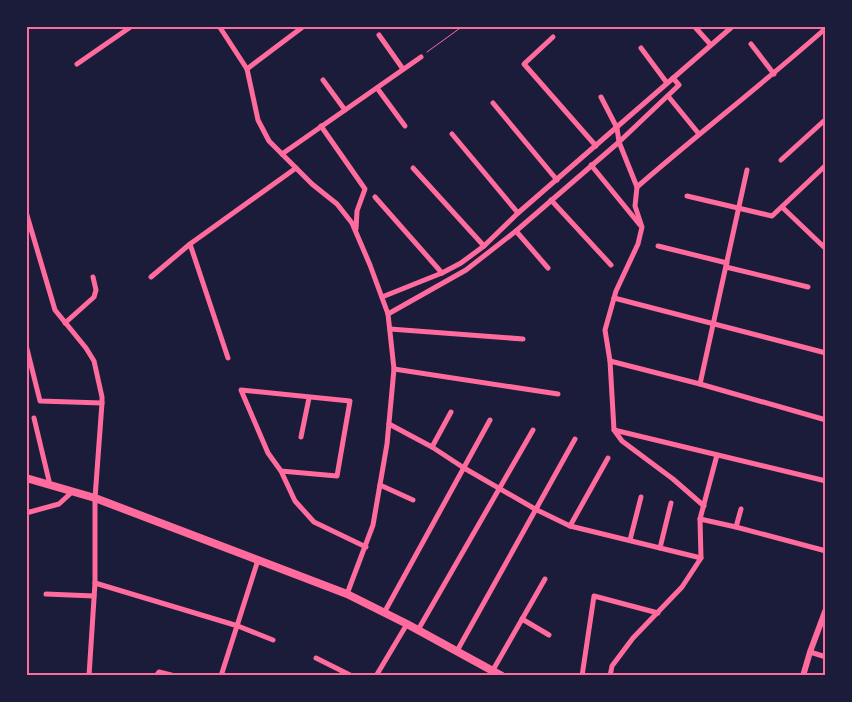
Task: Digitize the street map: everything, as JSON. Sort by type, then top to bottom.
[{"type":"main road","points":[[26,478],[95,498],[347,594],[407,624],[502,676]]},
{"type":"street","points":[[78,64],[132,26]]},
{"type":"street","points":[[219,26],[247,69],[258,120],[269,142],[337,204],[356,230],[388,314],[394,369],[389,424],[373,525],[347,594]]},
{"type":"street","points":[[247,69],[304,26]]},
{"type":"street","points":[[694,26],[711,45]]},
{"type":"street","points":[[382,297],[442,273],[461,263],[484,246],[518,213],[733,26]]},
{"type":"street","points":[[637,187],[774,74],[826,28]]},
{"type":"street","points":[[379,36],[403,69]]},
{"type":"street","points":[[552,37],[524,64],[596,146]]},
{"type":"street","points":[[751,44],[774,74]]},
{"type":"street","points":[[641,48],[667,83]]},
{"type":"street","points":[[282,154],[421,56]]},
{"type":"street","points":[[388,314],[466,270],[516,231],[619,142],[668,96],[679,85],[674,78]]},
{"type":"street","points":[[324,80],[345,110]]},
{"type":"street","points":[[377,88],[405,126]]},
{"type":"street","points":[[668,96],[699,134]]},
{"type":"street","points":[[601,97],[617,128],[619,142],[637,187],[635,206],[642,227],[638,244],[614,298],[605,330],[610,361],[614,430],[622,441],[673,479],[704,506]]},
{"type":"street","points":[[493,103],[556,180]]},
{"type":"street","points":[[781,160],[826,119]]},
{"type":"street","points":[[321,126],[365,189],[357,211],[356,230]]},
{"type":"street","points":[[452,134],[518,213]]},
{"type":"street","points":[[591,165],[642,227]]},
{"type":"street","points":[[687,196],[772,216],[826,165]]},
{"type":"street","points":[[151,277],[190,244],[296,168]]},
{"type":"street","points":[[413,168],[484,246]]},
{"type":"street","points":[[700,384],[747,170]]},
{"type":"street","points":[[375,197],[442,273]]},
{"type":"street","points":[[551,200],[611,265]]},
{"type":"street","points":[[782,207],[826,249]]},
{"type":"street","points":[[26,212],[55,310],[86,348],[94,361],[102,397],[95,498],[95,583],[89,676]]},
{"type":"street","points":[[516,231],[548,268]]},
{"type":"street","points":[[190,244],[228,358]]},
{"type":"street","points":[[658,246],[808,287]]},
{"type":"street","points":[[64,323],[94,296],[96,290],[94,277]]},
{"type":"street","points":[[614,298],[826,353]]},
{"type":"street","points":[[390,329],[523,339]]},
{"type":"street","points":[[26,346],[40,402],[102,403]]},
{"type":"street","points":[[610,361],[700,384],[826,420]]},
{"type":"street","points":[[394,369],[558,394]]},
{"type":"street","points":[[280,470],[337,476],[350,401],[241,390],[268,453],[280,470],[295,501],[314,522],[366,547]]},
{"type":"street","points":[[300,437],[309,398]]},
{"type":"street","points":[[432,448],[451,412]]},
{"type":"street","points":[[34,418],[50,486]]},
{"type":"street","points":[[384,612],[490,420]]},
{"type":"street","points":[[389,424],[535,509],[570,526],[701,558]]},
{"type":"street","points":[[418,630],[533,430]]},
{"type":"street","points":[[614,430],[826,481]]},
{"type":"street","points":[[457,651],[575,439]]},
{"type":"street","points":[[610,676],[612,666],[633,638],[682,587],[701,558],[700,519],[717,455]]},
{"type":"street","points":[[570,526],[608,458]]},
{"type":"street","points":[[380,485],[414,500]]},
{"type":"street","points":[[26,513],[59,504],[72,492]]},
{"type":"street","points":[[630,540],[641,497]]},
{"type":"street","points":[[660,548],[671,503]]},
{"type":"street","points":[[736,527],[741,509]]},
{"type":"street","points":[[700,519],[826,551]]},
{"type":"street","points":[[221,676],[258,560]]},
{"type":"street","points":[[492,670],[546,579]]},
{"type":"street","points":[[95,583],[238,626],[273,640]]},
{"type":"street","points":[[46,594],[94,596]]},
{"type":"street","points":[[582,676],[594,596],[658,613]]},
{"type":"street","points":[[803,676],[826,609]]},
{"type":"street","points":[[522,619],[549,634]]},
{"type":"street","points":[[376,676],[407,624]]},
{"type":"street","points":[[810,652],[826,656]]},
{"type":"street","points":[[316,658],[352,676]]},
{"type":"street","points":[[156,676],[159,672],[175,676]]},
{"type":"path","points":[[421,56],[463,26]]}]
